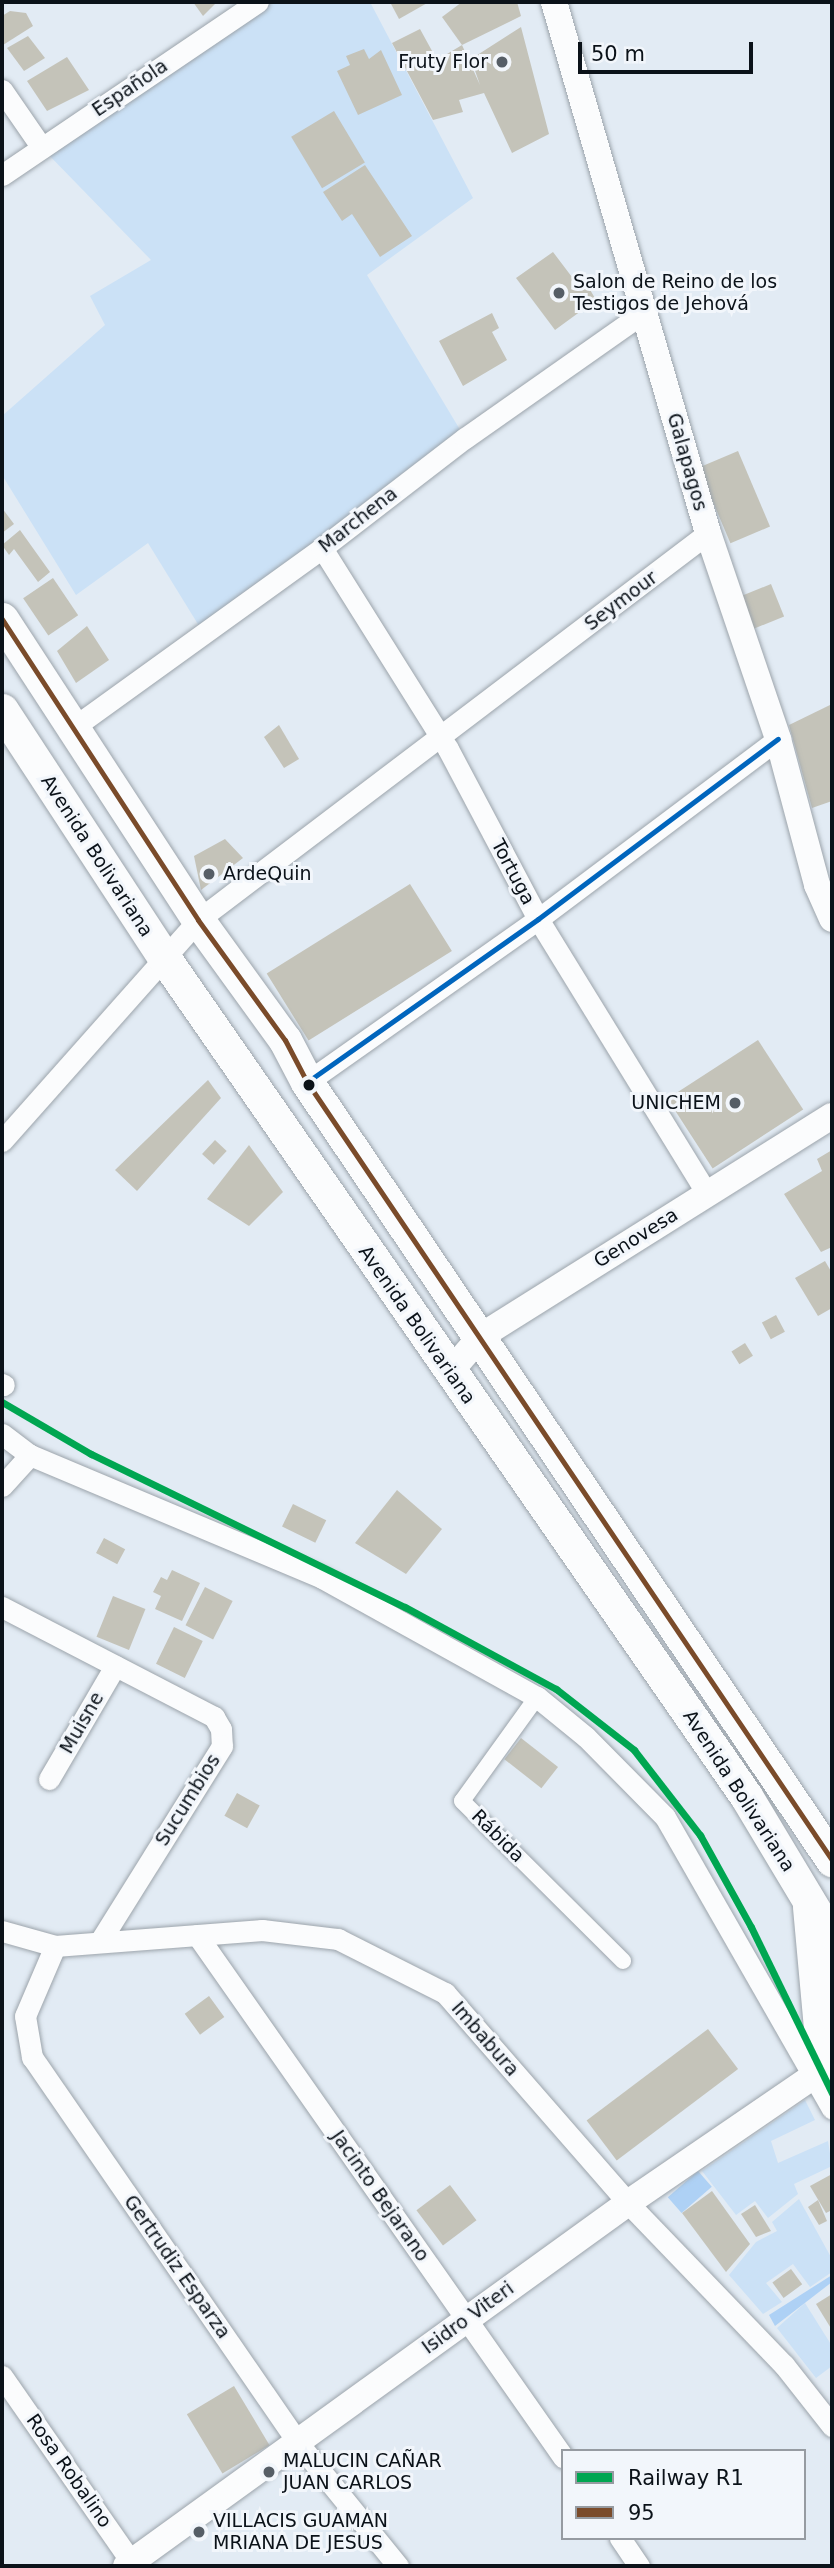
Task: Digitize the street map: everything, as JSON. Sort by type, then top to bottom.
[{"type":"main road","name":"Avenida Bolivariana","points":[[2,619],[198,920],[285,1040],[307,1082],[481,1336],[832,1860]]},
{"type":"main road","name":"Avenida Bolivariana","points":[[2,710],[163,956],[746,1796],[832,1939]]},
{"type":"main road","points":[[808,1898],[821,2039],[815,2057],[824,2078]]},
{"type":"street","name":"Española","points":[[2,176],[258,2]]},
{"type":"street","name":"Galapagos","points":[[554,2],[708,533],[778,739],[817,885],[832,919]]},
{"type":"street","points":[[2,90],[42,148]]},
{"type":"street","name":"Marchena","points":[[74,727],[322,548],[465,438],[643,313]]},
{"type":"street","name":"Seymour","points":[[2,1141],[163,956],[198,920],[708,533]]},
{"type":"street","name":"Tortuga","points":[[322,548],[440,737],[538,919],[707,1194]]},
{"type":"street","points":[[307,1082],[538,919],[778,739]]},
{"type":"street","name":"Genovesa","points":[[450,1372],[481,1336],[832,1116]]},
{"type":"street","points":[[2,1434],[30,1455],[322,1578],[537,1698],[586,1737],[665,1816],[824,2078],[832,2109]]},
{"type":"street","points":[[2,1486],[30,1455]]},
{"type":"street","name":"Sucumbios","points":[[2,1607],[214,1717],[221,1729],[222,1746],[100,1941]]},
{"type":"street","name":"Muisne","points":[[49,1779],[114,1666]]},
{"type":"street","name":"Rábida","points":[[537,1698],[463,1801],[623,1961]]},
{"type":"street","name":"Imbabura","points":[[2,1931],[55,1946],[262,1930],[338,1939],[445,1993],[628,2203],[784,2365],[832,2426]]},
{"type":"street","name":"Jacinto Bejarano","points":[[197,1935],[561,2453]]},
{"type":"street","name":"Gertrudiz Esparza","points":[[55,1946],[25,2016],[32,2057],[298,2443],[398,2566]]},
{"type":"street","name":"Isidro Viteri","points":[[130,2565],[628,2203],[824,2078]]},
{"type":"street","name":"Rosa Robalino","points":[[2,2376],[130,2565]]},
{"type":"street","points":[[621,2540],[639,2566]]},
{"type":"shaded area","points":[[258,2],[370,2],[473,198],[367,275],[465,438],[204,634],[148,543],[76,595],[2,475],[2,416],[105,325],[90,296],[151,260],[42,148]]},
{"type":"shaded area","points":[[805,2100],[815,2120],[771,2141],[778,2163],[828,2141],[832,2166],[794,2184],[798,2194],[768,2218],[755,2201],[736,2215],[702,2171]]},
{"type":"shaded area","points":[[698,2171],[712,2187],[682,2213],[668,2197]]},
{"type":"shaded area","points":[[799,2199],[832,2259],[832,2272],[810,2287],[793,2264],[766,2283],[782,2302],[763,2314],[729,2275],[756,2242],[777,2231],[772,2222]]},
{"type":"shaded area","points":[[832,2275],[832,2282],[775,2326],[769,2315]]},
{"type":"shaded area","points":[[805,2303],[832,2346],[832,2366],[816,2378],[777,2328]]},
{"type":"building","points":[[193,2],[217,2],[203,16]]},
{"type":"building","points":[[390,2],[429,2],[399,19]]},
{"type":"building","points":[[462,2],[517,2],[521,16],[462,45],[442,17]]},
{"type":"building","points":[[10,11],[26,13],[33,26],[3,45],[2,16]]},
{"type":"building","points":[[521,27],[549,134],[512,153],[484,93],[459,100],[463,112],[433,120],[392,43],[420,29],[437,60],[462,45],[480,85],[471,59]]},
{"type":"building","points":[[28,36],[45,58],[24,71],[7,48]]},
{"type":"building","points":[[364,49],[369,59],[381,50],[402,95],[358,115],[337,71],[350,65],[346,56]]},
{"type":"building","points":[[67,57],[89,90],[47,111],[27,81]]},
{"type":"building","points":[[334,111],[365,162],[322,188],[291,137]]},
{"type":"building","points":[[365,165],[412,236],[380,257],[352,214],[342,221],[323,192]]},
{"type":"building","name":"Salon de Reino de los Testigos de Jehová","points":[[553,252],[578,285],[585,281],[596,300],[555,330],[516,278]]},
{"type":"building","points":[[492,313],[499,328],[492,332],[507,360],[463,386],[439,341]]},
{"type":"building","points":[[738,451],[770,526],[730,543],[698,468]]},
{"type":"building","points":[[2,508],[14,524],[2,533]]},
{"type":"building","points":[[20,530],[50,572],[38,582],[14,549],[9,555],[2,545]]},
{"type":"building","points":[[53,578],[78,615],[48,635],[23,598]]},
{"type":"building","points":[[771,584],[784,616],[753,629],[739,597]]},
{"type":"building","points":[[87,626],[109,660],[76,683],[57,651]]},
{"type":"building","points":[[830,705],[832,801],[812,808],[789,725]]},
{"type":"building","points":[[279,725],[299,759],[284,768],[264,737]]},
{"type":"building","name":"ArdeQuin","points":[[225,839],[243,858],[201,890],[194,856]]},
{"type":"building","points":[[410,884],[452,951],[309,1041],[267,974]]},
{"type":"building","name":"UNICHEM","points":[[758,1040],[803,1110],[713,1168],[667,1099]]},
{"type":"building","points":[[208,1080],[221,1098],[137,1191],[115,1170]]},
{"type":"building","points":[[215,1140],[227,1151],[214,1165],[202,1154]]},
{"type":"building","points":[[249,1145],[283,1192],[249,1226],[207,1199]]},
{"type":"building","points":[[832,1150],[832,1247],[821,1252],[784,1194],[822,1171],[817,1159]]},
{"type":"building","points":[[825,1261],[832,1273],[832,1308],[818,1316],[795,1278]]},
{"type":"building","points":[[776,1315],[785,1332],[771,1339],[762,1323]]},
{"type":"building","points":[[745,1343],[753,1356],[739,1364],[731,1351]]},
{"type":"building","points":[[397,1490],[442,1529],[406,1574],[355,1543]]},
{"type":"building","points":[[293,1504],[326,1520],[315,1543],[282,1526]]},
{"type":"building","points":[[104,1538],[125,1549],[117,1564],[96,1553]]},
{"type":"building","points":[[172,1570],[200,1583],[182,1621],[155,1609],[161,1596],[153,1592],[161,1577],[167,1580]]},
{"type":"building","points":[[205,1587],[233,1601],[213,1639],[185,1625]]},
{"type":"building","points":[[113,1596],[145,1609],[129,1650],[97,1637]]},
{"type":"building","points":[[174,1627],[203,1641],[185,1678],[156,1664]]},
{"type":"building","points":[[521,1738],[558,1767],[541,1788],[504,1759]]},
{"type":"building","points":[[237,1793],[260,1806],[247,1828],[224,1816]]},
{"type":"building","points":[[209,1996],[224,2017],[200,2035],[185,2014]]},
{"type":"building","points":[[708,2029],[738,2069],[617,2160],[587,2120]]},
{"type":"building","points":[[832,2174],[832,2210],[826,2213],[810,2186]]},
{"type":"building","points":[[450,2185],[476,2220],[443,2245],[416,2210]]},
{"type":"building","points":[[712,2191],[750,2244],[726,2272],[682,2213]]},
{"type":"building","points":[[818,2200],[827,2221],[819,2225],[808,2207]]},
{"type":"building","points":[[755,2205],[771,2231],[756,2237],[741,2214]]},
{"type":"building","points":[[791,2269],[802,2284],[784,2298],[772,2283]]},
{"type":"building","points":[[832,2294],[832,2330],[816,2304]]},
{"type":"building","points":[[234,2386],[270,2445],[222,2473],[187,2414]]},
{"type":"rail line","name":"R1","points":[[2,1402],[91,1454],[405,1607],[556,1689],[634,1750],[700,1835],[751,1927],[832,2093]]},
{"type":"transit line","name":"95","points":[[2,619],[198,920],[285,1040],[307,1082],[832,1860]]},
{"type":"transit line","points":[[307,1082],[538,919],[778,739]]},
{"type":"place","name":"Fruty Flor","points":[[502,62]]},
{"type":"place","name":"Salon de Reino de los Testigos de Jehová","points":[[559,293]]},
{"type":"place","name":"ArdeQuin","points":[[209,874]]},
{"type":"place","name":"UNICHEM","points":[[735,1103]]},
{"type":"place","name":"MALUCIN CAÑAR JUAN CARLOS","points":[[269,2472]]},
{"type":"place","name":"VILLACIS GUAMAN MRIANA DE JESUS","points":[[199,2532]]}]
